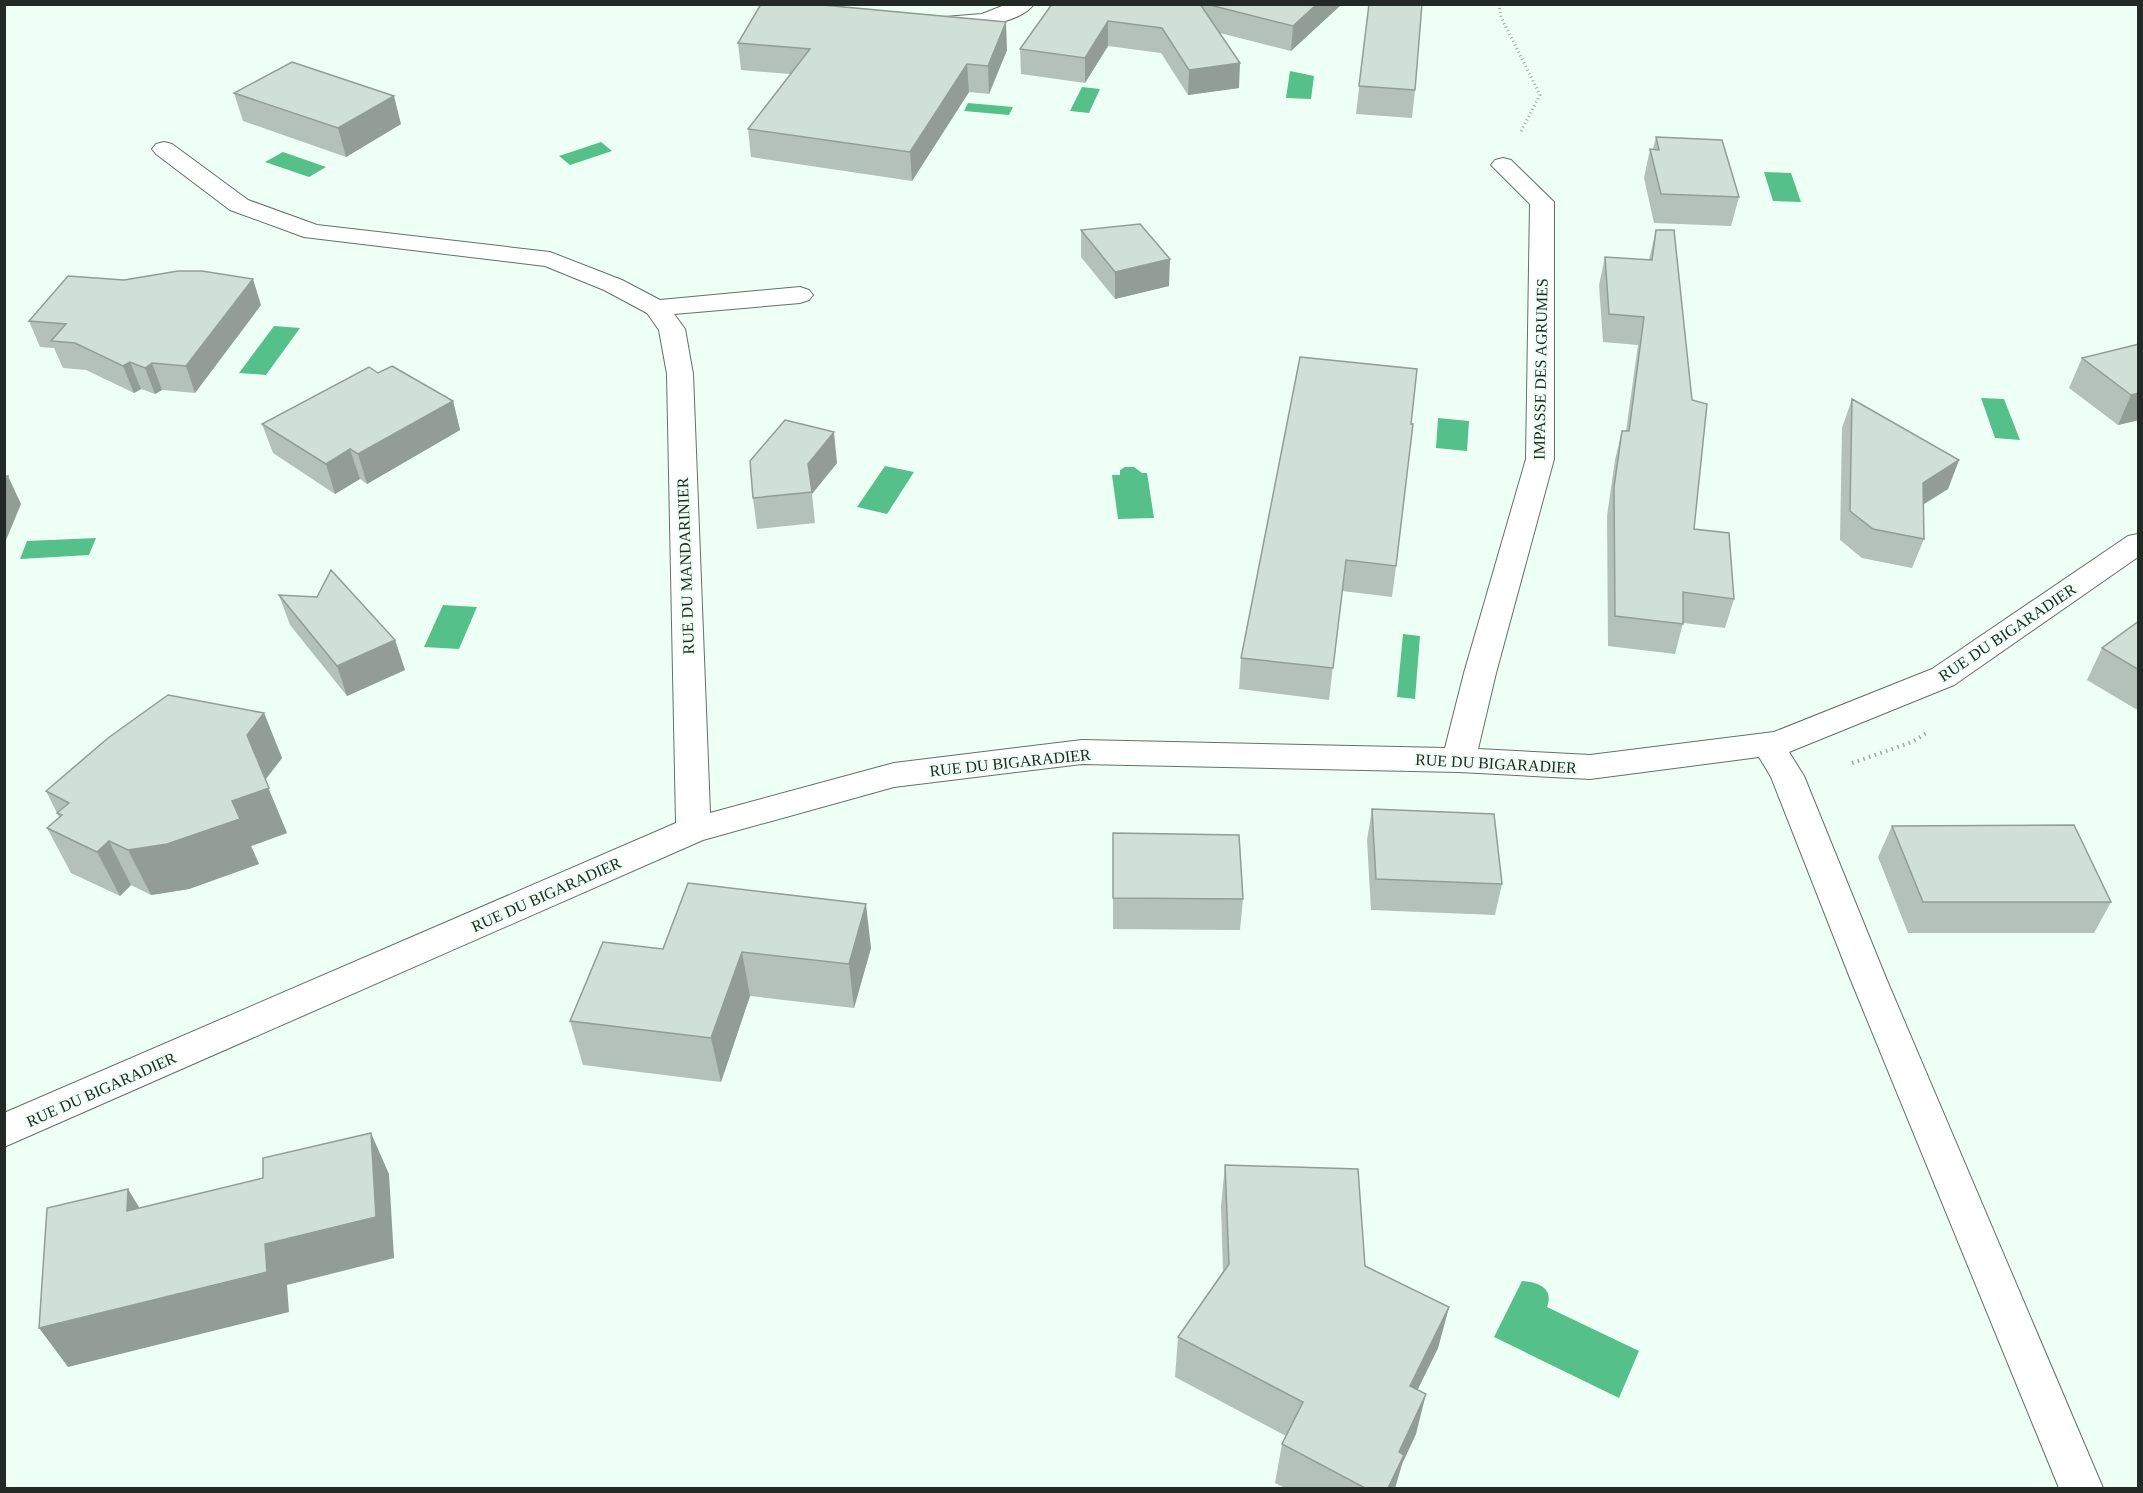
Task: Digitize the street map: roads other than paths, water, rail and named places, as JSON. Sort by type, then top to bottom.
[{"type":"street","points":[[919,20],[954,23],[983,21],[1007,14],[1024,4]]},
{"type":"street","name":"RUE DU MANDARINIER","points":[[164,149],[239,205],[312,232],[550,259],[613,285],[656,308],[672,329],[680,374],[693,830]]},
{"type":"street","name":"IMPASSE DES AGRUMES","points":[[1458,760],[1540,459],[1542,202],[1503,165]]},
{"type":"street","points":[[656,308],[800,295]]},
{"type":"street","name":"RUE DU BIGARADIER","points":[[4,1131],[693,830],[894,775],[1082,752],[1458,760],[1590,767],[1777,760],[1779,743],[1944,678],[2139,543]]},
{"type":"street","points":[[1777,760],[2081,1488]]}]
